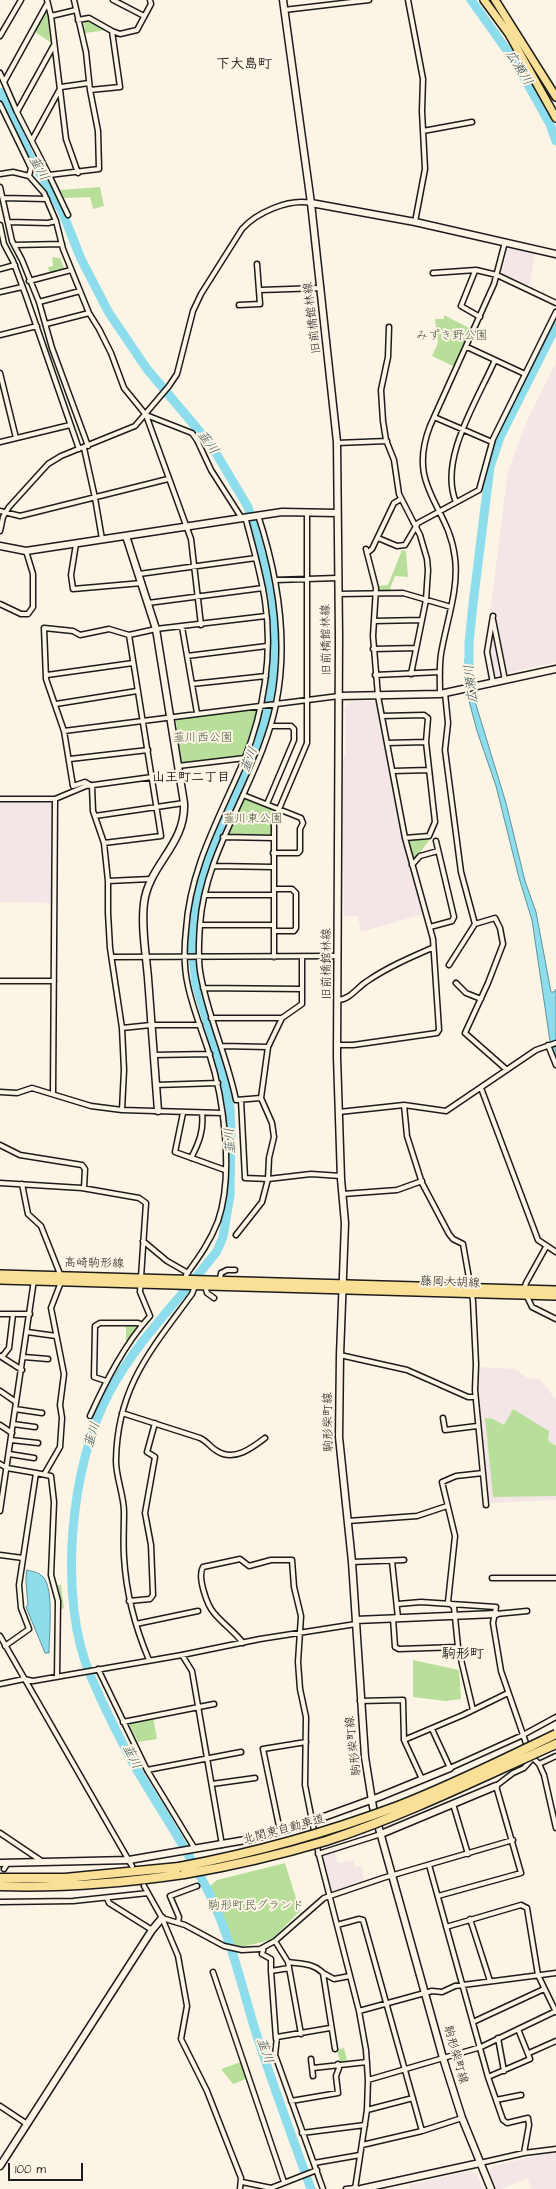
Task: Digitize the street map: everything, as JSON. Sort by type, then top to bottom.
[{"type":"highway","name":"北関東自動車道","points":[[0,1878],[72,1878],[179,1867],[279,1845],[361,1819],[443,1787],[556,1734]]},
{"type":"highway","name":"北関東自動車道","points":[[0,1886],[68,1886],[137,1881],[184,1874],[280,1854],[365,1827],[447,1794],[556,1744]]},
{"type":"main road","points":[[484,0],[508,34],[556,118]]},
{"type":"main road","points":[[495,0],[556,97]]},
{"type":"main road","name":"高崎駒形線","points":[[0,1274],[34,1278]]},
{"type":"main road","name":"高崎駒形線","points":[[0,1280],[34,1278],[141,1280],[188,1278],[200,1283]]},
{"type":"main road","points":[[200,1283],[220,1279],[343,1283]]},
{"type":"main road","name":"高崎駒形線","points":[[141,1280],[181,1285],[200,1283]]},
{"type":"main road","points":[[200,1283],[343,1291]]},
{"type":"main road","name":"藤岡大胡線","points":[[343,1283],[556,1290]]},
{"type":"main road","name":"藤岡大胡線","points":[[343,1291],[528,1297],[556,1296]]},
{"type":"street","points":[[0,36],[21,0]]},
{"type":"street","points":[[49,175],[78,173],[99,169],[98,131],[90,90],[86,52],[74,0]]},
{"type":"street","points":[[112,0],[144,16]]},
{"type":"street","points":[[78,20],[89,18],[120,34],[137,30],[151,4],[150,0]]},
{"type":"street","name":"旧前橋館林線","points":[[283,0],[321,288],[337,443],[339,696],[338,1045],[341,1176],[345,1224],[343,1283]]},
{"type":"street","points":[[284,10],[370,0]]},
{"type":"street","points":[[408,0],[423,79],[424,175],[415,222]]},
{"type":"street","points":[[47,2],[51,16],[54,45],[62,87],[66,139],[78,173]]},
{"type":"street","points":[[4,82],[47,2]]},
{"type":"street","points":[[51,16],[76,10]]},
{"type":"street","points":[[90,90],[120,87],[112,31]]},
{"type":"street","points":[[17,112],[54,45]]},
{"type":"street","points":[[0,73],[17,112],[68,215]]},
{"type":"street","points":[[62,87],[89,83]]},
{"type":"street","points":[[32,140],[62,87]]},
{"type":"street","points":[[0,104],[31,168],[29,176]]},
{"type":"street","points":[[423,131],[472,122]]},
{"type":"street","points":[[0,174],[13,172],[29,176],[47,199],[56,221],[71,270],[89,313],[102,335],[124,388],[145,414],[191,539],[201,625]]},
{"type":"street","points":[[0,187],[12,241],[39,302],[84,448],[102,539]]},
{"type":"street","points":[[3,198],[47,199]]},
{"type":"street","points":[[0,531],[6,513],[48,464],[61,456],[84,448],[135,426],[169,386],[177,374],[193,311],[201,294],[242,229],[259,213],[304,202],[415,222],[556,254]]},
{"type":"street","points":[[8,222],[56,221]]},
{"type":"street","points":[[0,225],[2,243],[15,265],[70,424],[84,448]]},
{"type":"street","points":[[475,924],[464,884],[458,849],[445,750],[448,723],[440,672],[441,656],[456,580],[455,558],[450,535],[425,483],[423,463],[424,445],[434,417],[480,317],[497,275],[505,242]]},
{"type":"street","points":[[15,245],[62,244]]},
{"type":"street","points":[[239,306],[260,304],[257,264]]},
{"type":"street","points":[[0,269],[15,265]]},
{"type":"street","points":[[29,282],[71,270]]},
{"type":"street","points":[[474,271],[461,306],[480,317]]},
{"type":"street","points":[[433,273],[474,271],[497,275],[556,303]]},
{"type":"street","points":[[0,292],[22,287]]},
{"type":"street","points":[[260,290],[321,288]]},
{"type":"street","points":[[39,302],[80,291]]},
{"type":"street","points":[[378,538],[402,547],[407,543],[415,526],[469,496],[480,487],[492,442],[556,312]]},
{"type":"street","points":[[46,324],[89,313]]},
{"type":"street","points":[[0,335],[37,326]]},
{"type":"street","points":[[389,326],[388,357],[380,390],[386,441],[394,460],[401,499],[415,526],[427,559],[426,600],[411,674]]},
{"type":"street","points":[[467,347],[525,374]]},
{"type":"street","points":[[456,502],[452,482],[452,464],[455,450],[495,360]]},
{"type":"street","points":[[0,373],[16,438]]},
{"type":"street","points":[[143,1241],[188,1278],[204,1251],[218,1219],[225,1170],[222,1113],[218,1083],[187,984],[189,902],[203,851],[244,758],[263,705],[267,646],[263,588],[246,520],[211,470],[197,440],[192,433],[145,414]]},
{"type":"street","points":[[434,417],[463,431],[492,442]]},
{"type":"street","points":[[0,442],[70,424]]},
{"type":"street","points":[[337,443],[386,441]]},
{"type":"street","points":[[0,511],[20,516],[168,479]]},
{"type":"street","points":[[338,1045],[353,1045],[438,1032],[432,948],[433,939],[405,838],[378,696],[373,649],[376,594],[367,551],[372,549],[394,503],[401,499]]},
{"type":"street","points":[[0,546],[26,551],[257,515],[282,512],[337,513]]},
{"type":"street","points":[[274,957],[274,821],[307,742],[307,512]]},
{"type":"street","points":[[257,515],[276,580],[280,609],[281,661],[271,726],[243,795],[223,837],[213,866],[205,895],[200,925],[199,956],[203,988],[211,1018],[222,1046],[236,1100],[261,1098]]},
{"type":"street","points":[[126,536],[156,629],[184,803],[183,818],[179,834],[151,879],[144,902],[146,957],[158,1111]]},
{"type":"street","points":[[76,544],[71,575],[73,589],[142,583]]},
{"type":"street","points":[[0,604],[22,614],[28,614],[34,607],[33,574],[26,551]]},
{"type":"street","points":[[139,574],[256,558]]},
{"type":"street","points":[[276,580],[337,578]]},
{"type":"street","points":[[148,602],[263,588]]},
{"type":"street","points":[[338,594],[403,593],[451,607]]},
{"type":"street","points":[[92,786],[85,782],[73,786],[70,759],[64,731],[56,704],[46,679],[44,628],[73,631],[80,635],[109,628],[129,635],[156,629],[201,625],[266,616]]},
{"type":"street","points":[[493,682],[487,652],[492,616],[505,680]]},
{"type":"street","points":[[374,621],[422,620]]},
{"type":"street","points":[[182,627],[197,713]]},
{"type":"street","points":[[104,843],[162,836],[129,635]]},
{"type":"street","points":[[187,656],[267,646]]},
{"type":"street","points":[[373,649],[416,648]]},
{"type":"street","points":[[47,675],[133,663]]},
{"type":"street","points":[[64,731],[339,696],[443,693],[556,669]]},
{"type":"street","points":[[376,675],[440,672]]},
{"type":"street","points":[[192,684],[266,676]]},
{"type":"street","points":[[56,704],[138,691]]},
{"type":"street","points":[[382,716],[424,715],[428,718],[426,742],[435,822],[428,836],[405,838]]},
{"type":"street","points":[[267,804],[294,740],[294,729],[291,726],[271,726]]},
{"type":"street","points":[[387,743],[426,742]]},
{"type":"street","points":[[70,759],[148,750]]},
{"type":"street","points":[[178,766],[244,758]]},
{"type":"street","points":[[393,771],[429,770]]},
{"type":"street","points":[[0,799],[55,799],[86,786],[152,778]]},
{"type":"street","points":[[92,786],[95,816],[104,843],[108,881],[108,913],[112,957],[122,1028],[124,1070],[122,1110]]},
{"type":"street","points":[[243,795],[301,818],[303,823],[300,829],[300,851],[298,853],[274,853]]},
{"type":"street","points":[[53,1094],[55,799]]},
{"type":"street","points":[[95,816],[184,803]]},
{"type":"street","points":[[223,837],[274,838]]},
{"type":"street","points":[[430,927],[452,920],[454,917],[436,841]]},
{"type":"street","points":[[412,865],[420,856],[438,851]]},
{"type":"street","points":[[213,866],[273,867]]},
{"type":"street","points":[[108,881],[151,879]]},
{"type":"street","points":[[274,889],[292,889],[296,893],[296,928],[294,931],[274,931]]},
{"type":"street","points":[[205,895],[274,895]]},
{"type":"street","points":[[449,965],[475,924],[495,918],[503,940],[481,999],[465,1033],[507,1070]]},
{"type":"street","points":[[200,925],[274,925]]},
{"type":"street","points":[[338,1000],[344,1000],[362,985],[385,970],[432,948]]},
{"type":"street","points":[[112,957],[338,956]]},
{"type":"street","points":[[236,1235],[262,1202],[268,1179],[269,1158],[274,1137],[272,1122],[261,1098],[268,1047],[282,1018],[302,1004],[302,957]]},
{"type":"street","points":[[0,981],[54,981]]},
{"type":"street","points":[[456,984],[466,993],[481,999]]},
{"type":"street","points":[[203,988],[301,989]]},
{"type":"street","points":[[211,1018],[282,1018]]},
{"type":"street","points":[[122,1028],[151,1025],[200,1025]]},
{"type":"street","points":[[339,1112],[404,1106],[446,1111],[536,1050],[552,1044],[556,1064]]},
{"type":"street","points":[[222,1046],[268,1047]]},
{"type":"street","points":[[154,1055],[210,1054]]},
{"type":"street","points":[[156,1085],[218,1083]]},
{"type":"street","points":[[0,1092],[17,1093],[32,1088],[58,1097],[80,1101],[91,1106],[122,1110],[222,1113]]},
{"type":"street","points":[[481,1088],[538,1240],[546,1247],[556,1252]]},
{"type":"street","points":[[241,1100],[245,1178],[268,1179],[311,1174],[341,1176]]},
{"type":"street","points":[[404,1106],[407,1136],[422,1181],[449,1234],[453,1239],[463,1244],[472,1295],[476,1358],[475,1397],[486,1505]]},
{"type":"street","points":[[183,1113],[175,1152],[225,1170]]},
{"type":"street","points":[[191,1158],[199,1142],[202,1129],[202,1113]]},
{"type":"street","points":[[0,1146],[20,1155],[82,1165],[85,1169],[84,1188]]},
{"type":"street","points":[[342,1194],[397,1190],[422,1181]]},
{"type":"street","points":[[0,1182],[84,1188],[142,1199],[146,1203],[140,1295],[150,1316],[142,1325],[106,1381],[90,1416]]},
{"type":"street","points":[[22,1184],[28,1214],[41,1226],[60,1278],[51,1308],[64,1374],[60,1405],[62,1418],[60,1447],[45,1473]]},
{"type":"street","points":[[546,1247],[526,1283],[524,1290],[532,1307],[556,1319]]},
{"type":"street","points":[[220,1279],[221,1273],[227,1270],[235,1270]]},
{"type":"street","points":[[0,1510],[24,1357],[34,1278]]},
{"type":"street","points":[[149,1660],[129,1601],[124,1559],[124,1507],[116,1463],[122,1413],[134,1378],[143,1361],[200,1283],[214,1298]]},
{"type":"street","name":"駒形柴町線","points":[[343,1283],[339,1437],[352,1562],[360,1701],[365,1757],[381,1834],[443,2058],[462,2118],[491,2189]]},
{"type":"street","points":[[0,1314],[30,1314]]},
{"type":"street","points":[[13,1314],[9,1348],[1,1356],[22,1370]]},
{"type":"street","points":[[106,1381],[94,1377],[95,1326],[100,1323],[138,1323],[142,1325]]},
{"type":"street","points":[[27,1332],[56,1336]]},
{"type":"street","points":[[340,1355],[407,1370],[468,1397],[475,1397]]},
{"type":"street","points":[[24,1357],[48,1359]]},
{"type":"street","points":[[0,1391],[16,1402]]},
{"type":"street","points":[[15,1409],[42,1413]]},
{"type":"street","points":[[122,1413],[200,1438],[208,1442],[215,1450],[223,1454],[242,1454],[265,1438]]},
{"type":"street","points":[[443,1418],[445,1430],[477,1426]]},
{"type":"street","points":[[129,1601],[150,1599],[153,1595],[151,1545],[145,1513],[155,1457],[147,1452],[154,1423]]},
{"type":"street","points":[[13,1424],[35,1427]]},
{"type":"street","points":[[0,1425],[12,1433]]},
{"type":"street","points":[[11,1440],[38,1443]]},
{"type":"street","points":[[9,1454],[34,1458]]},
{"type":"street","points":[[0,1464],[7,1468],[45,1473],[51,1476],[54,1502],[51,1575],[58,1601],[57,1676]]},
{"type":"street","points":[[5,1646],[29,1629],[21,1608],[19,1596],[23,1558],[36,1473]]},
{"type":"street","points":[[473,1710],[458,1647],[454,1607],[448,1602],[455,1536],[442,1482],[456,1476],[483,1473]]},
{"type":"street","points":[[348,1521],[417,1516],[447,1506]]},
{"type":"street","points":[[0,1555],[23,1558]]},
{"type":"street","points":[[243,1643],[213,1612],[201,1579],[201,1570],[205,1565],[240,1559],[249,1566],[271,1560],[292,1560],[294,1587],[301,1616],[298,1671],[306,1717],[305,1785],[318,1854],[359,2011],[367,2062],[368,2080],[365,2125],[360,2155],[357,2189]]},
{"type":"street","points":[[352,1562],[404,1560]]},
{"type":"street","points":[[392,1561],[398,1604],[394,1647],[399,1649],[458,1647]]},
{"type":"street","points":[[492,1578],[556,1578]]},
{"type":"street","points":[[398,1604],[421,1602],[496,1607],[496,1614],[493,1623],[496,1647],[508,1693],[532,1759],[539,1764],[544,1775],[555,1817],[556,1828]]},
{"type":"street","points":[[136,1624],[198,1611]]},
{"type":"street","points":[[0,1684],[24,1679],[33,1681],[97,1670],[356,1622],[396,1618],[496,1614],[527,1611]]},
{"type":"street","points":[[0,1636],[132,1866]]},
{"type":"street","points":[[182,1655],[192,1670],[222,1845]]},
{"type":"street","points":[[97,1670],[147,1770],[194,1850]]},
{"type":"street","points":[[404,1740],[432,1729],[508,1693]]},
{"type":"street","points":[[360,1701],[403,1700],[404,1740],[422,1779]]},
{"type":"street","points":[[123,1722],[214,1704]]},
{"type":"street","points":[[4,1866],[128,1860],[222,1845],[280,1831],[313,1821],[373,1799],[450,1768],[522,1735],[556,1717]]},
{"type":"street","points":[[432,1729],[450,1768]]},
{"type":"street","points":[[280,1831],[263,1749],[306,1742]]},
{"type":"street","points":[[147,1770],[241,1752]]},
{"type":"street","points":[[539,1764],[556,1756]]},
{"type":"street","points":[[318,1854],[381,1834],[496,1786],[513,1773],[524,1768],[532,1759]]},
{"type":"street","points":[[212,1784],[255,1778]]},
{"type":"street","points":[[438,1896],[521,1873],[513,1840],[496,1786]]},
{"type":"street","points":[[453,1804],[468,1854]]},
{"type":"street","points":[[0,1833],[45,1863]]},
{"type":"street","points":[[162,1918],[178,1922],[224,1946],[248,1950],[264,1948],[275,1941],[320,1900],[329,1896],[513,1840]]},
{"type":"street","points":[[429,1865],[488,2077],[503,2120],[507,2124],[528,2118],[529,2125],[524,2153]]},
{"type":"street","points":[[144,1886],[162,1918],[178,1956],[187,2006],[181,2039],[206,2091],[242,2182],[240,2189]]},
{"type":"street","points":[[178,1922],[179,1918],[170,1896],[197,1886]]},
{"type":"street","points":[[0,1902],[65,1901],[148,1893]]},
{"type":"street","points":[[107,1898],[109,1903],[152,1930]]},
{"type":"street","points":[[368,2080],[480,2047],[556,2011],[538,1975],[527,1908],[521,1905],[446,1927]]},
{"type":"street","points":[[0,2166],[152,1930],[162,1918]]},
{"type":"street","points":[[337,1925],[360,1919],[363,1920],[422,2131]]},
{"type":"street","points":[[470,1919],[490,1980]]},
{"type":"street","points":[[275,1941],[288,1962],[301,2034]]},
{"type":"street","points":[[264,1948],[262,1954],[270,1959],[276,2039],[275,2055],[323,2189]]},
{"type":"street","points":[[288,1962],[311,1965],[334,1979],[350,1976]]},
{"type":"street","points":[[271,1971],[289,1968]]},
{"type":"street","points":[[213,1972],[284,2182]]},
{"type":"street","points":[[323,1973],[334,2049]]},
{"type":"street","points":[[359,2011],[425,1993],[442,1992],[462,1985],[490,1980],[556,1973]]},
{"type":"street","points":[[473,2022],[544,1989]]},
{"type":"street","points":[[276,2039],[277,2037],[330,2028]]},
{"type":"street","points":[[488,2077],[530,2059],[529,2053],[518,2029]]},
{"type":"street","points":[[498,2038],[504,2071]]},
{"type":"street","points":[[529,2053],[556,2041]]},
{"type":"street","points":[[312,2059],[314,2076]]},
{"type":"street","points":[[313,2068],[338,2064],[367,2062]]},
{"type":"street","points":[[291,2101],[338,2093],[336,2076],[339,2068],[338,2064]]},
{"type":"street","points":[[496,2100],[521,2095]]},
{"type":"street","points":[[366,2110],[413,2098]]},
{"type":"street","points":[[0,2106],[27,2124]]},
{"type":"street","points":[[362,2145],[422,2131],[462,2118]]},
{"type":"street","points":[[302,2133],[365,2125]]},
{"type":"street","points":[[346,2189],[357,2189],[524,2153],[556,2149]]},
{"type":"street","points":[[314,2163],[360,2155]]},
{"type":"street","points":[[242,2182],[271,2188],[317,2170]]},
{"type":"shaded area","points":[[511,248],[535,254],[529,286],[502,273],[507,250]]},
{"type":"shaded area","points":[[556,362],[556,662],[487,678],[485,653],[508,471],[526,423]]},
{"type":"shaded area","points":[[351,701],[374,701],[377,704],[403,841],[423,914],[361,932],[358,916],[344,916],[342,761],[346,754],[345,707]]},
{"type":"shaded area","points":[[0,801],[53,803],[53,903],[0,902]]},
{"type":"shaded area","points":[[479,1367],[515,1369],[527,1378],[540,1379],[556,1400],[556,1500],[491,1503],[487,1499],[476,1387]]},
{"type":"shaded area","points":[[335,1852],[338,1863],[354,1860],[355,1867],[361,1866],[364,1882],[330,1892],[322,1855]]},
{"type":"shaded area","points":[[556,2151],[556,2189],[532,2189],[527,2178],[502,2189],[495,2189],[489,2174],[493,2166]]},
{"type":"shaded area","points":[[471,2171],[477,2175],[483,2189],[410,2189],[409,2185]]},
{"type":"green space","points":[[44,12],[48,14],[50,42],[35,32]]},
{"type":"green space","points":[[84,21],[88,21],[107,30],[85,33]]},
{"type":"green space","points":[[100,187],[104,206],[93,209],[90,197],[64,198],[60,190]]},
{"type":"green space","points":[[52,257],[60,258],[65,270],[50,274],[48,267],[53,266]]},
{"type":"green space","name":"みずき野公園","points":[[444,315],[471,329],[455,367],[432,356],[438,343],[435,319],[444,319]]},
{"type":"green space","points":[[402,550],[406,551],[408,577],[395,576],[390,588],[392,591],[381,591],[377,589],[377,586],[388,585]]},
{"type":"green space","name":"韮川西公園","points":[[256,709],[258,711],[243,755],[185,763],[181,761],[177,719]]},
{"type":"green space","name":"韮川東公園","points":[[246,798],[275,810],[271,821],[272,834],[270,836],[229,836],[228,833],[243,799]]},
{"type":"green space","points":[[431,838],[415,859],[413,859],[408,842],[410,840]]},
{"type":"green space","points":[[126,1325],[135,1325],[136,1329],[126,1343]]},
{"type":"green space","points":[[513,1409],[549,1431],[548,1441],[556,1446],[556,1496],[493,1497],[485,1418],[493,1419],[504,1425]]},
{"type":"green space","points":[[56,1585],[61,1585],[64,1608],[59,1610],[60,1601]]},
{"type":"green space","points":[[413,1660],[459,1670],[461,1699],[446,1701],[413,1697]]},
{"type":"green space","points":[[153,1717],[157,1739],[138,1742],[128,1722]]},
{"type":"green space","name":"駒形町民グランド","points":[[285,1863],[300,1911],[271,1940],[241,1947],[233,1944],[210,1886],[217,1880]]},
{"type":"green space","points":[[344,2048],[347,2060],[340,2062],[337,2050]]},
{"type":"green space","points":[[241,2062],[246,2079],[233,2084],[221,2069]]},
{"type":"water","points":[[467,657],[470,659],[473,695],[506,803],[525,881],[536,912],[551,992],[554,992],[556,989],[556,1059],[550,1041],[532,920],[519,878],[496,786],[477,731],[468,697],[465,660]]},
{"type":"water","points":[[27,1570],[40,1574],[47,1584],[50,1603],[49,1653],[45,1653],[26,1607],[28,1605],[26,1582]]},
{"type":"waterway","name":"広瀬川","points":[[471,0],[516,63],[550,124],[556,141]]},
{"type":"waterway","name":"韮川","points":[[0,92],[29,155],[62,211],[81,259],[109,313],[147,369],[211,445],[248,507],[273,596],[273,676],[265,720],[254,754],[208,857],[193,917],[192,946],[196,984],[224,1078],[230,1108],[230,1195],[223,1237],[217,1251],[147,1336],[121,1372],[96,1421],[85,1456],[77,1493],[73,1532],[72,1572],[74,1610],[80,1646],[91,1677],[137,1770],[175,1832],[210,1895],[230,1946],[262,2052],[311,2189]]},
{"type":"waterway","name":"広瀬川","points":[[469,670],[469,643],[473,604],[490,467],[500,437],[556,326]]},
{"type":"district","name":"下大島町","points":[[244,65]]},
{"type":"district","name":"山王町二丁目","points":[[191,778]]},
{"type":"district","name":"駒形町","points":[[463,1655]]}]
